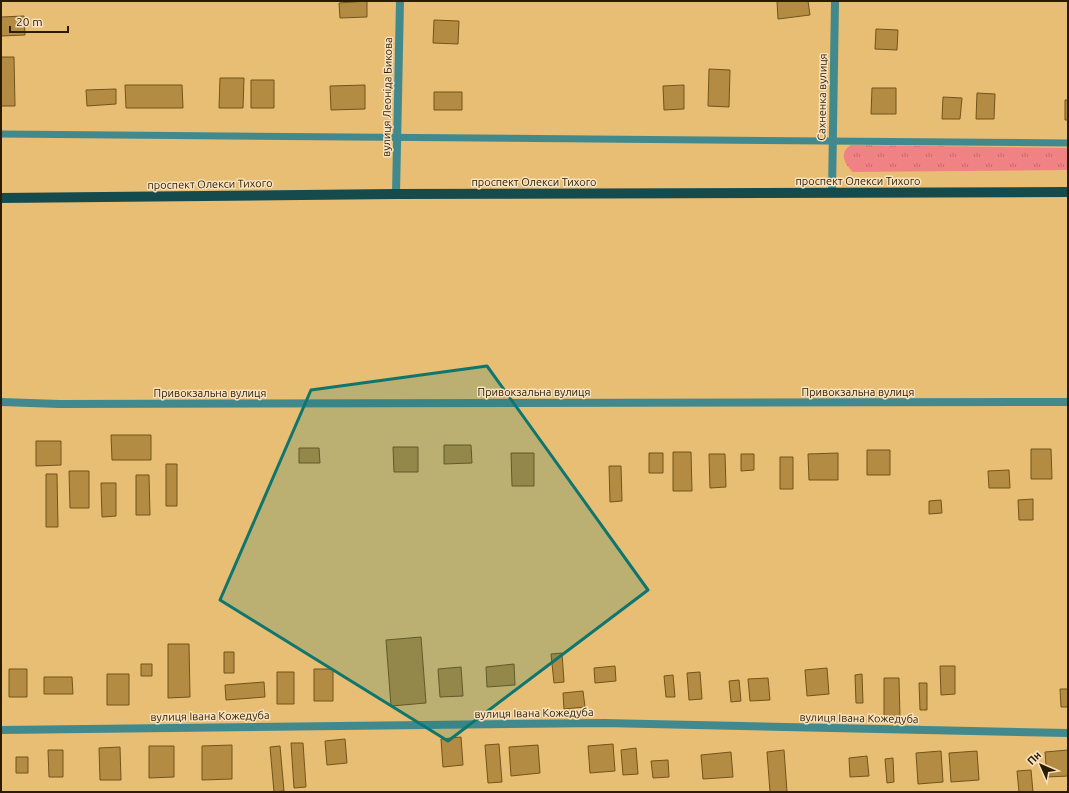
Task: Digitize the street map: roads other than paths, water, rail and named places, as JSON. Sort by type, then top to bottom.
[{"type":"main road","name":"проспект Олекси Тихого","points":[[1,198],[396,194],[1068,192]]},
{"type":"street","name":"вулиця Леоніда Бикова","points":[[396,194],[400,1]]},
{"type":"street","name":"Сахненка вулиця","points":[[832,193],[835,1]]},
{"type":"street","name":"Привокзальна вулиця","points":[[1,402],[59,404],[1068,402]]},
{"type":"street","name":"вулиця Івана Кожедуба","points":[[1,730],[604,723],[1068,733]]},
{"type":"lane","points":[[1,134],[1068,143]]}]
